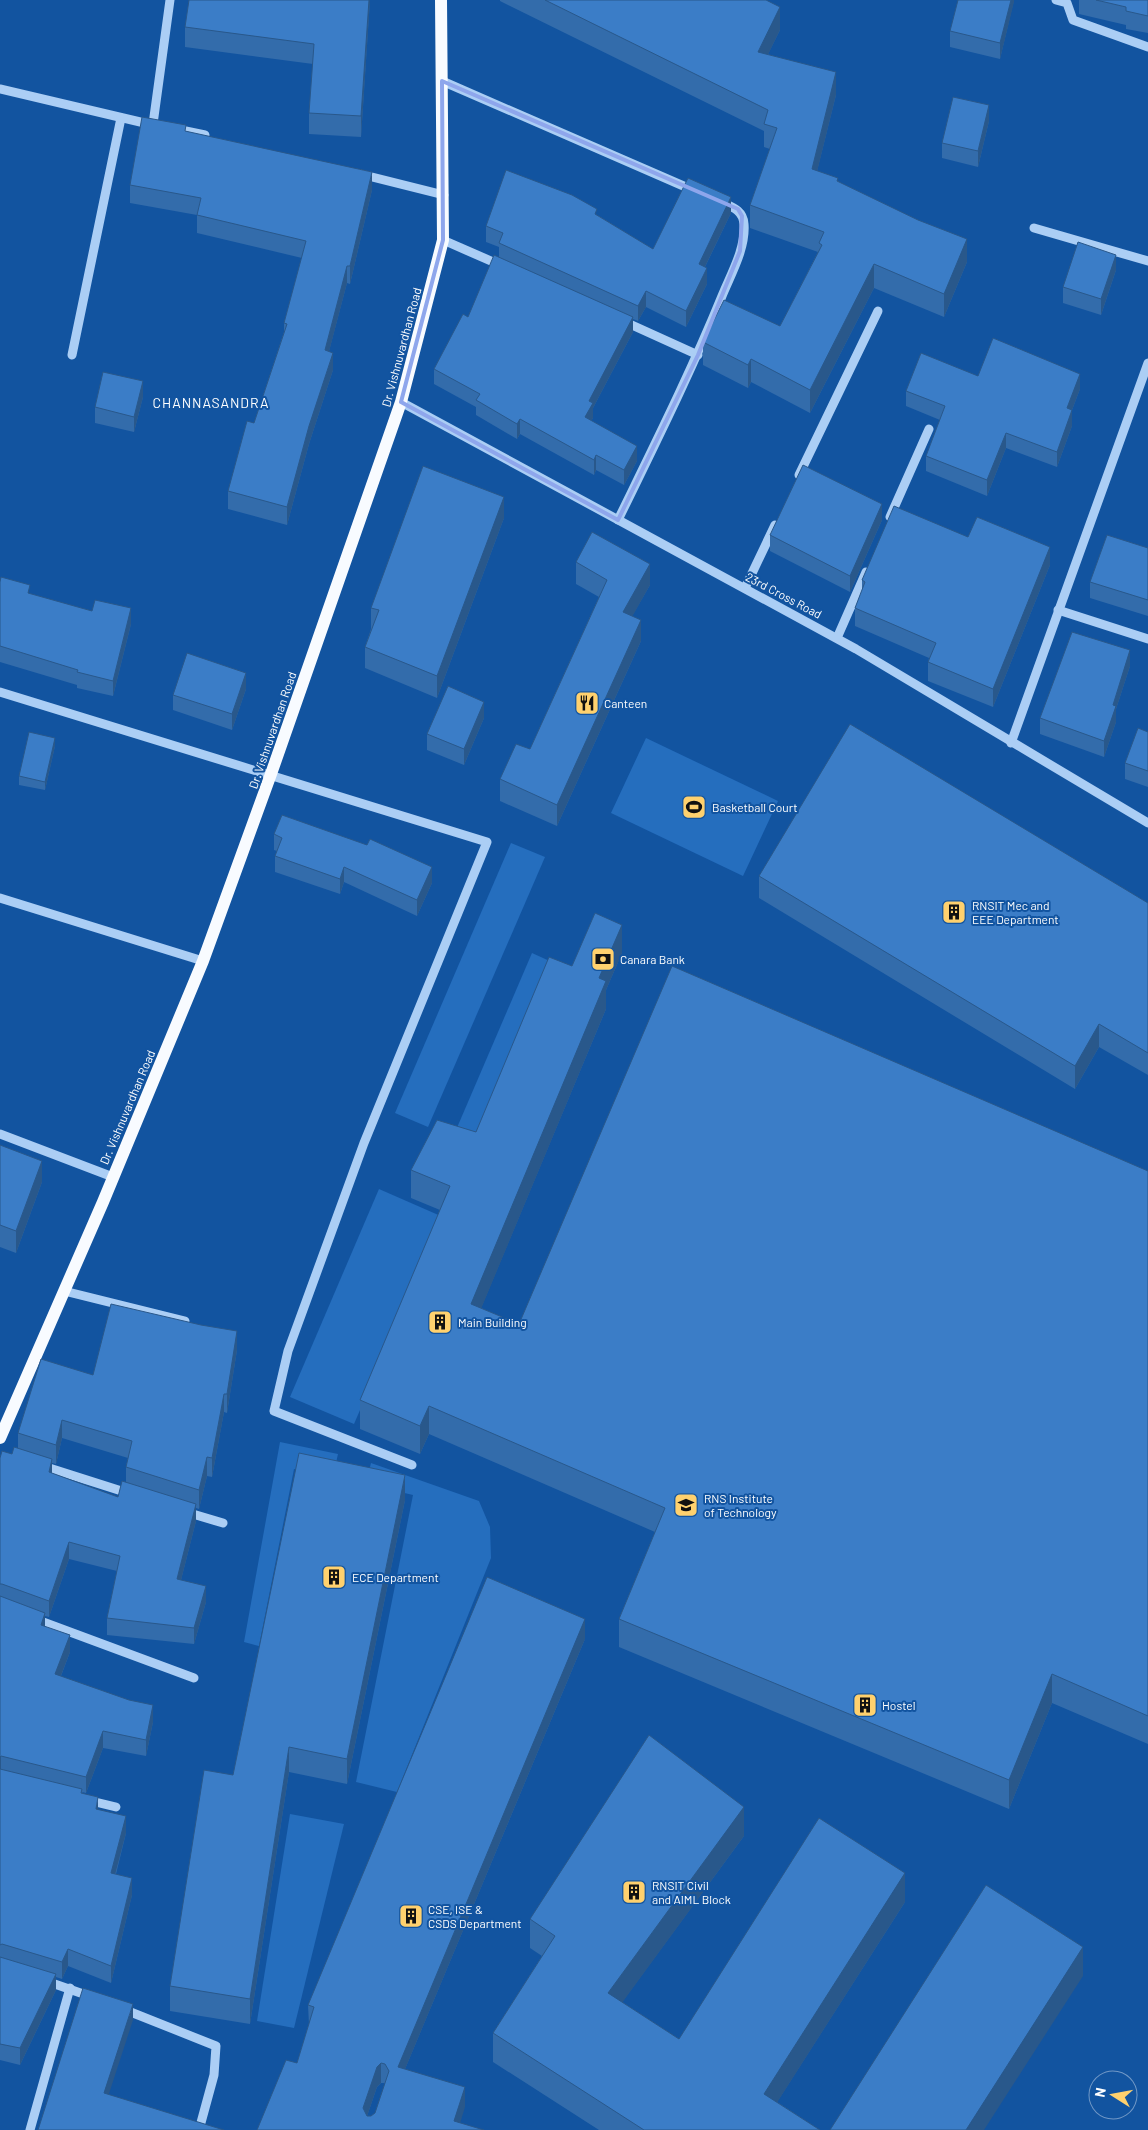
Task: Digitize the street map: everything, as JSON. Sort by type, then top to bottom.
[{"type":"main road","name":"Dr. Vishnuvardhan Road","points":[[0,1438],[113,1177],[203,961],[271,774],[401,402],[443,240],[441,0]]},
{"type":"street","points":[[162,126],[170,0]]},
{"type":"street","points":[[1056,0],[1068,2],[1072,20],[1148,47]]},
{"type":"street","points":[[442,81],[738,209],[744,225],[740,251],[698,355],[618,520]]},
{"type":"street","points":[[0,89],[121,118],[217,138]]},
{"type":"street","points":[[72,354],[121,118]]},
{"type":"street","points":[[350,171],[444,195]]},
{"type":"street","points":[[1034,228],[1148,261]]},
{"type":"street","points":[[443,240],[507,268]]},
{"type":"street","points":[[796,481],[878,311]]},
{"type":"street","points":[[616,318],[698,355]]},
{"type":"street","points":[[1011,743],[1148,363]]},
{"type":"street","name":"23rd Cross Road","points":[[401,402],[836,638],[1148,823]]},
{"type":"street","points":[[885,529],[929,429]]},
{"type":"street","points":[[745,588],[779,517]]},
{"type":"street","points":[[836,638],[869,565]]},
{"type":"street","points":[[1058,610],[1148,639]]},
{"type":"street","points":[[0,692],[487,842],[360,1152],[288,1351],[274,1411],[412,1465]]},
{"type":"street","points":[[0,898],[203,961]]},
{"type":"street","points":[[0,1134],[113,1177]]},
{"type":"street","points":[[64,1291],[185,1320]]},
{"type":"street","points":[[37,1464],[140,1497]]},
{"type":"street","points":[[177,1509],[223,1523]]},
{"type":"street","points":[[28,1616],[194,1678]]},
{"type":"street","points":[[77,1798],[116,1807]]},
{"type":"street","points":[[35,1978],[70,1988],[216,2046],[214,2075],[199,2130]]},
{"type":"street","points":[[30,2130],[70,1988]]},
{"type":"highlighted area","points":[[442,81],[738,209],[742,216],[740,251],[698,355],[618,520],[401,402],[443,240]]},
{"type":"shaded area","name":"Basketball Court","points":[[646,738],[778,801],[743,876],[611,813]]},
{"type":"shaded area","points":[[511,843],[545,857],[428,1127],[395,1113]]},
{"type":"shaded area","points":[[532,953],[554,963],[473,1153],[450,1144]]},
{"type":"shaded area","points":[[379,1189],[443,1217],[354,1424],[290,1397]]},
{"type":"shaded area","points":[[280,1442],[338,1454],[333,1476],[294,1469],[259,1646],[244,1642]]},
{"type":"shaded area","points":[[371,1463],[479,1501],[490,1527],[491,1558],[397,1792],[356,1782],[413,1495],[366,1484]]},
{"type":"shaded area","points":[[290,1814],[344,1824],[294,2028],[257,2021]]},
{"type":"building","points":[[189,0],[369,0],[361,116],[309,113],[314,44],[185,27]]},
{"type":"building","points":[[545,0],[766,0],[780,7],[758,52],[836,72],[812,169],[838,178],[837,181],[918,220],[967,239],[944,294],[874,264],[810,390],[751,359],[748,365],[703,342],[724,300],[780,326],[822,245],[819,243],[824,232],[750,205],[777,128],[764,124],[768,110]]},
{"type":"building","points":[[958,0],[1011,0],[1000,43],[950,31]]},
{"type":"building","points":[[1096,0],[1148,0],[1148,16],[1126,11],[1126,7]]},
{"type":"building","points":[[953,97],[989,105],[978,151],[942,143]]},
{"type":"building","points":[[142,117],[186,125],[185,131],[372,172],[350,266],[347,266],[325,350],[333,353],[309,426],[287,507],[228,491],[247,421],[254,423],[287,324],[284,323],[306,241],[197,215],[201,198],[130,185]]},
{"type":"building","points":[[506,170],[572,195],[597,209],[595,214],[653,249],[688,178],[731,197],[699,264],[707,268],[686,311],[646,291],[638,306],[499,243],[503,233],[486,226]]},
{"type":"building","points":[[1078,242],[1116,255],[1101,299],[1063,287]]},
{"type":"building","points":[[494,255],[633,317],[589,401],[593,403],[585,417],[637,446],[624,470],[596,455],[594,460],[520,419],[517,424],[476,400],[480,394],[434,369],[463,314],[468,317]]},
{"type":"building","points":[[993,338],[1080,374],[1067,408],[1072,410],[1057,452],[1006,433],[987,480],[926,456],[945,406],[906,391],[921,353],[978,376]]},
{"type":"building","points":[[103,372],[143,381],[134,417],[95,407]]},
{"type":"building","points":[[803,465],[882,504],[850,576],[770,535]]},
{"type":"building","points":[[423,466],[504,497],[437,676],[365,647],[379,610],[371,608]]},
{"type":"building","points":[[894,506],[968,537],[977,517],[1050,547],[993,689],[928,662],[936,643],[855,608],[865,582],[862,580]]},
{"type":"building","points":[[592,532],[650,564],[623,612],[641,620],[557,805],[500,779],[516,744],[530,749],[607,580],[576,562]]},
{"type":"building","points":[[1107,535],[1148,548],[1148,600],[1090,582]]},
{"type":"building","points":[[1,577],[30,585],[28,593],[92,611],[95,600],[131,608],[113,681],[77,672],[78,670],[0,646]]},
{"type":"building","points":[[1072,632],[1130,650],[1113,705],[1116,706],[1104,741],[1040,718]]},
{"type":"building","points":[[187,653],[246,673],[232,714],[173,695]]},
{"type":"building","points":[[448,686],[484,702],[464,749],[427,734]]},
{"type":"building","name":"RNSIT Mec and EEE Department","points":[[850,724],[1148,903],[1148,1053],[1099,1024],[1075,1066],[759,876]]},
{"type":"building","points":[[1138,728],[1148,732],[1148,771],[1125,763]]},
{"type":"building","points":[[29,732],[55,738],[45,782],[19,776]]},
{"type":"building","points":[[282,815],[367,845],[370,839],[432,867],[417,900],[344,867],[340,879],[275,856],[282,838],[274,834]]},
{"type":"building","points":[[595,913],[622,925],[599,978],[606,981],[471,1304],[519,1324],[672,966],[1148,1171],[1148,1716],[1052,1674],[1009,1780],[619,1619],[665,1508],[429,1406],[420,1426],[360,1400],[450,1186],[411,1170],[437,1120],[476,1132],[549,957],[572,966]]},
{"type":"building","points":[[0,1145],[42,1161],[16,1231],[0,1225]]},
{"type":"building","points":[[111,1304],[201,1325],[237,1331],[227,1394],[224,1394],[212,1458],[207,1457],[199,1490],[126,1467],[132,1441],[62,1420],[56,1445],[18,1433],[41,1359],[93,1375]]},
{"type":"building","points":[[14,1447],[52,1459],[49,1472],[118,1497],[122,1481],[196,1504],[177,1579],[206,1586],[194,1628],[107,1618],[120,1556],[69,1542],[49,1601],[0,1584],[0,1458],[2,1451],[12,1454]]},
{"type":"building","points":[[299,1453],[405,1475],[347,1759],[289,1747],[250,1999],[170,1986],[204,1770],[233,1775]]},
{"type":"building","name":"CSE, ISE & CSDS Department","points":[[487,1577],[585,1619],[398,2067],[465,2087],[454,2121],[484,2130],[257,2130],[286,2060],[297,2063],[314,2007],[308,2005]],"holes":[[[381,2063],[385,2064],[389,2071],[375,2113],[367,2116],[363,2108],[377,2067]]]},
{"type":"building","points":[[0,1596],[45,1613],[41,1625],[70,1635],[55,1674],[129,1700],[153,1705],[146,1740],[103,1731],[86,1777],[0,1757]]},
{"type":"building","points":[[649,1735],[744,1807],[608,1993],[679,2039],[819,1818],[905,1873],[764,2094],[820,2130],[644,2130],[493,2033],[555,1936],[530,1919]]},
{"type":"building","points":[[0,1769],[82,1789],[81,1793],[98,1797],[96,1809],[126,1816],[111,1873],[132,1878],[111,1966],[68,1949],[62,1962],[0,1945]]},
{"type":"building","points":[[986,1885],[1083,1947],[966,2130],[830,2130]]},
{"type":"building","points":[[0,1957],[56,1974],[20,2048],[0,2044]]},
{"type":"building","points":[[83,1988],[133,2004],[104,2093],[224,2130],[38,2130]]},
{"type":"place","name":"Canteen","points":[[587,703]]},
{"type":"place","name":"Basketball Court","points":[[694,807]]},
{"type":"place","name":"RNSIT Mec and EEE Department","points":[[954,912]]},
{"type":"place","name":"Canara Bank","points":[[603,959]]},
{"type":"place","name":"Main Building","points":[[440,1322]]},
{"type":"place","name":"RNS Institute of Technology","points":[[686,1505]]},
{"type":"place","name":"ECE Department","points":[[334,1577]]},
{"type":"place","name":"Hostel","points":[[865,1705]]},
{"type":"place","name":"RNSIT Civil and AIML Block","points":[[634,1892]]},
{"type":"place","name":"CSE, ISE & CSDS Department","points":[[411,1916]]},
{"type":"district","name":"CHANNASANDRA","points":[[211,402]]}]
